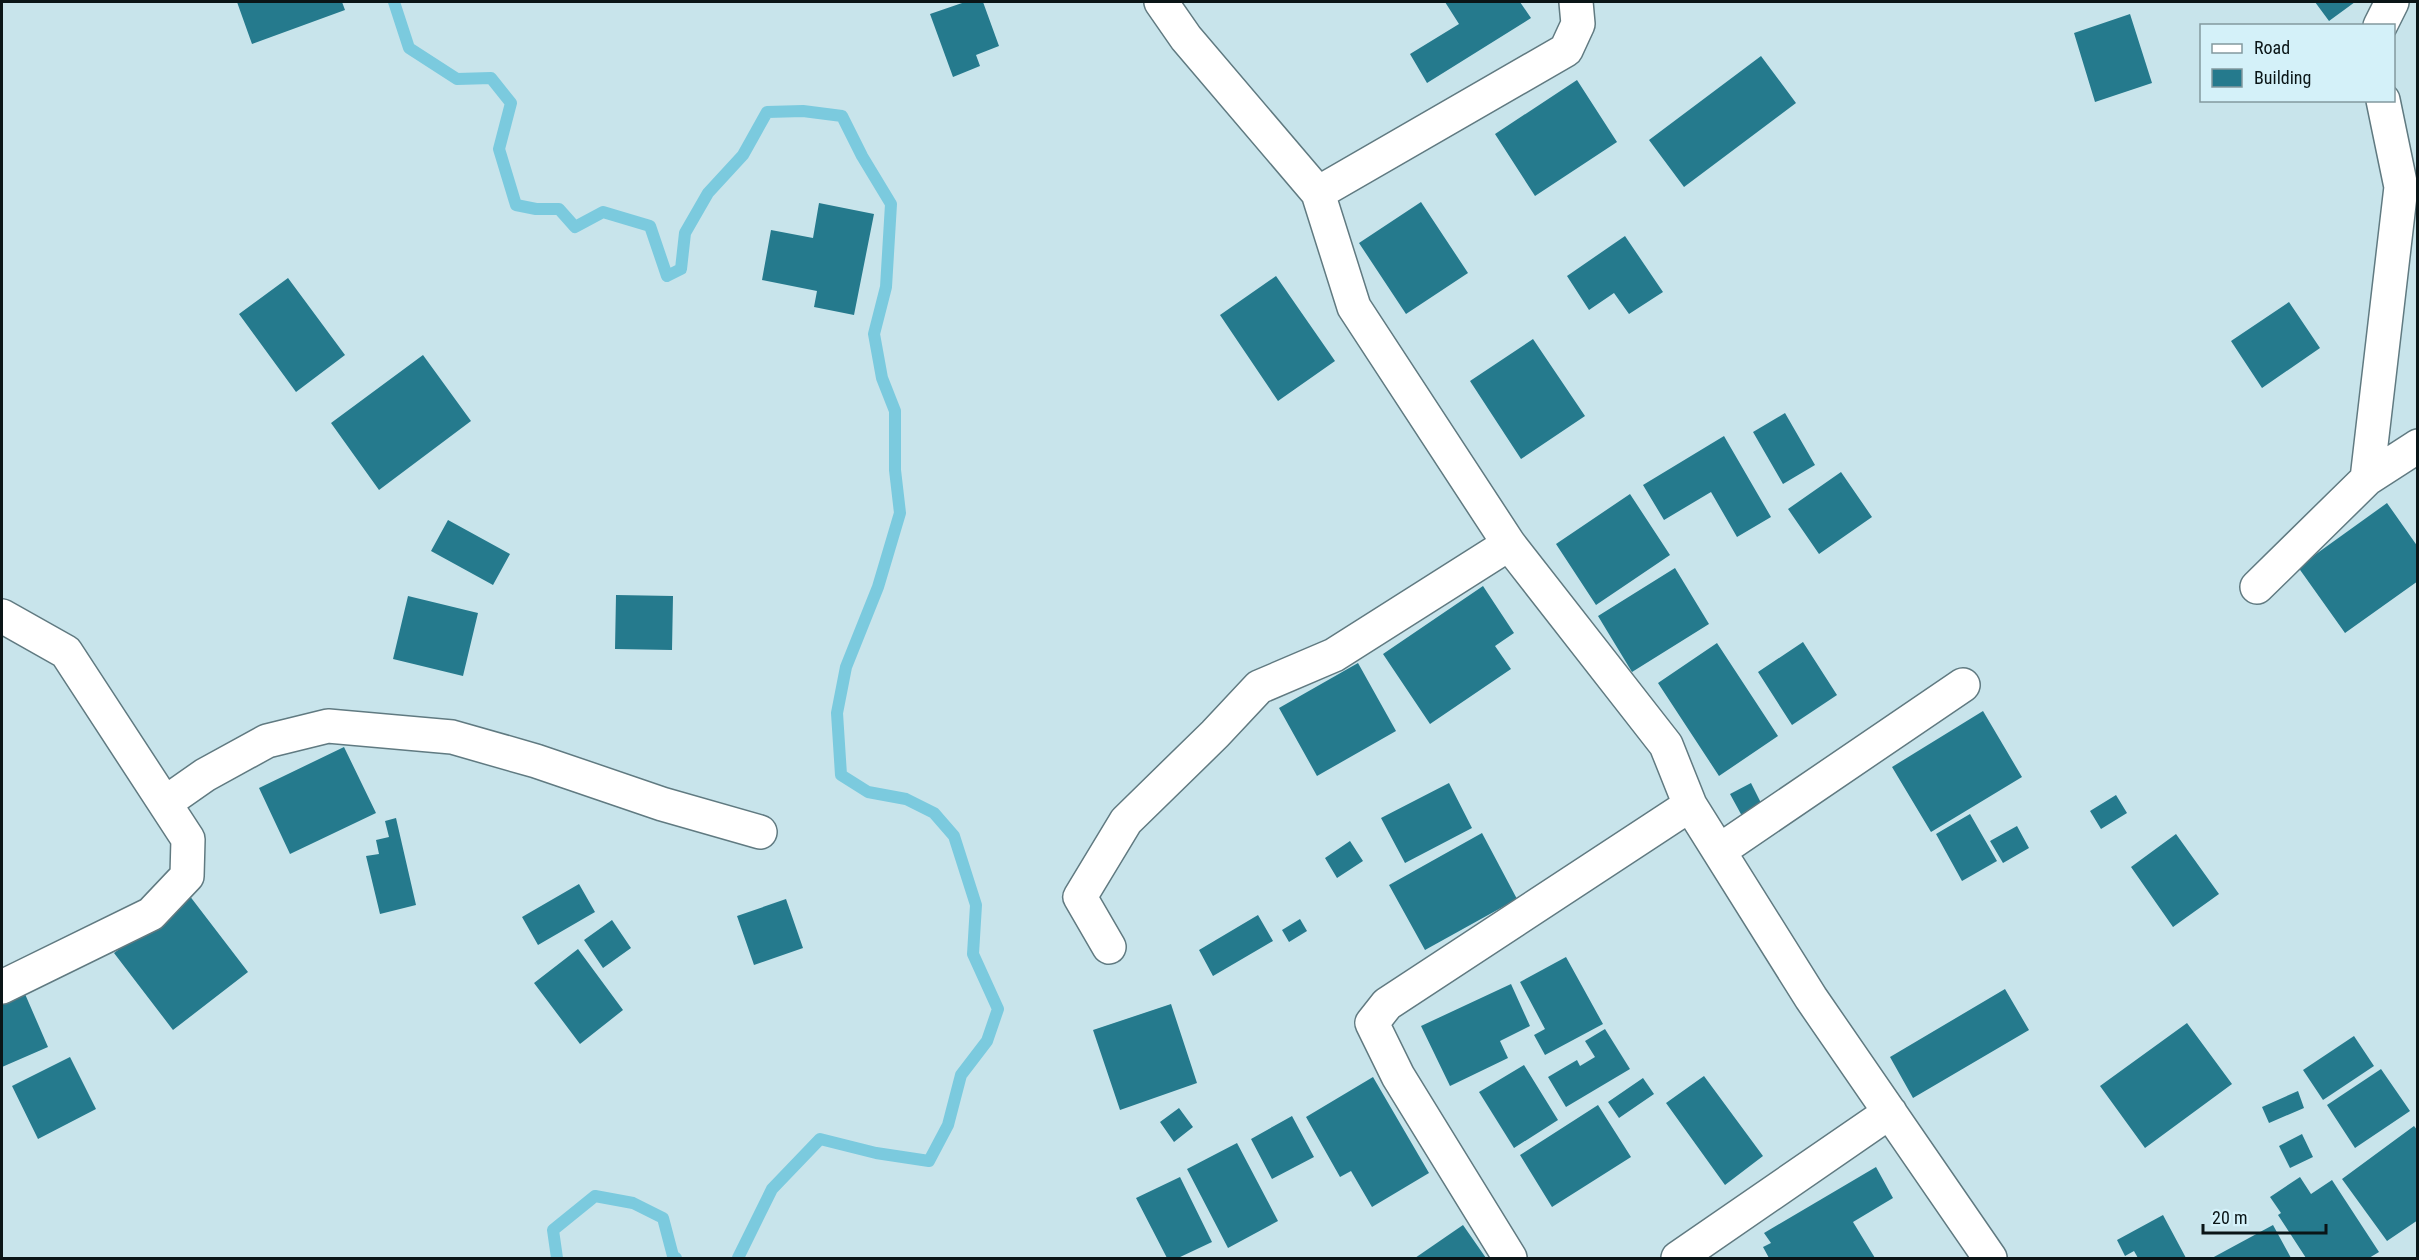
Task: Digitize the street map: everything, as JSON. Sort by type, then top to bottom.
[{"type":"street","points":[[1161,2],[1186,38],[1318,193],[1354,307],[1509,544],[1666,745],[1690,805],[1811,998],[1990,1258]]},
{"type":"street","points":[[1318,193],[1566,50],[1578,24],[1576,2]]},
{"type":"street","points":[[2381,24],[2392,2]]},
{"type":"street","points":[[2367,479],[2409,197],[2385,102]]},
{"type":"street","points":[[2257,587],[2367,479],[2418,447]]},
{"type":"street","points":[[1109,947],[1080,897],[1126,821],[1215,734],[1259,687],[1334,656],[1509,544]]},
{"type":"street","points":[[2,616],[66,652],[188,839],[187,876],[151,914],[2,987]]},
{"type":"street","points":[[1719,851],[1963,685]]},
{"type":"street","points":[[165,802],[205,775],[267,741],[328,726],[452,737],[536,761],[662,804],[760,832]]},
{"type":"street","points":[[1510,1258],[1398,1076],[1372,1023],[1387,1004],[1690,805]]},
{"type":"street","points":[[1678,1258],[1890,1112]]},
{"type":"building","points":[[237,2],[342,2],[345,10],[252,44]]},
{"type":"building","points":[[965,2],[983,2],[999,46],[976,55],[980,66],[953,77],[930,14]]},
{"type":"building","points":[[1445,2],[1520,2],[1531,18],[1427,83],[1410,54],[1459,24]]},
{"type":"building","points":[[2315,2],[2355,2],[2329,21]]},
{"type":"building","points":[[2130,14],[2152,83],[2095,102],[2074,33]]},
{"type":"building","points":[[1761,56],[1796,103],[1684,187],[1649,140]]},
{"type":"building","points":[[1577,80],[1617,142],[1535,196],[1495,134]]},
{"type":"building","points":[[1421,202],[1468,273],[1406,314],[1359,243]]},
{"type":"building","points":[[819,203],[874,214],[854,315],[814,307],[817,291],[762,280],[771,230],[813,238]]},
{"type":"building","points":[[1625,236],[1663,292],[1629,314],[1614,293],[1589,310],[1567,276]]},
{"type":"building","points":[[1276,276],[1335,361],[1278,401],[1220,315]]},
{"type":"building","points":[[288,278],[345,355],[296,392],[239,314]]},
{"type":"building","points":[[2289,302],[2320,348],[2262,388],[2231,341]]},
{"type":"building","points":[[1533,339],[1585,416],[1521,459],[1470,381]]},
{"type":"building","points":[[423,355],[471,421],[379,490],[331,423]]},
{"type":"building","points":[[1785,413],[1815,465],[1783,484],[1753,432]]},
{"type":"building","points":[[1724,436],[1771,517],[1737,537],[1711,492],[1664,520],[1643,485]]},
{"type":"building","points":[[1841,472],[1872,517],[1819,554],[1788,509]]},
{"type":"building","points":[[1630,494],[1670,555],[1596,605],[1556,544]]},
{"type":"building","points":[[2387,503],[2418,547],[2418,581],[2345,633],[2298,567]]},
{"type":"building","points":[[448,520],[510,554],[493,585],[431,551]]},
{"type":"building","points":[[1675,568],[1709,624],[1632,672],[1598,616]]},
{"type":"building","points":[[1483,586],[1514,633],[1495,646],[1511,669],[1430,724],[1383,654]]},
{"type":"building","points":[[616,595],[673,596],[672,650],[615,649]]},
{"type":"building","points":[[408,596],[478,613],[463,676],[393,659]]},
{"type":"building","points":[[1803,642],[1837,695],[1792,725],[1758,672]]},
{"type":"building","points":[[1717,643],[1778,736],[1719,776],[1658,683]]},
{"type":"building","points":[[1358,663],[1396,731],[1317,776],[1279,708]]},
{"type":"building","points":[[1983,711],[2022,777],[1931,832],[1892,767]]},
{"type":"building","points":[[344,747],[376,813],[290,854],[259,788]]},
{"type":"building","points":[[1449,783],[1472,828],[1405,863],[1381,818]]},
{"type":"building","points":[[1751,783],[1762,805],[1742,816],[1730,794]]},
{"type":"building","points":[[2116,795],[2127,813],[2101,829],[2090,811]]},
{"type":"building","points":[[1970,814],[1997,861],[1962,881],[1936,834]]},
{"type":"building","points":[[396,818],[416,905],[380,914],[366,856],[379,854],[376,840],[389,837],[385,821]]},
{"type":"building","points":[[2017,826],[2029,848],[2003,863],[1990,841]]},
{"type":"building","points":[[1482,833],[1517,899],[1425,950],[1389,885]]},
{"type":"building","points":[[2176,834],[2219,894],[2173,927],[2131,867]]},
{"type":"building","points":[[1350,841],[1363,861],[1337,878],[1325,858]]},
{"type":"building","points":[[579,884],[595,912],[538,945],[522,917]]},
{"type":"building","points":[[189,895],[248,972],[173,1030],[114,953]]},
{"type":"building","points":[[786,899],[803,948],[754,965],[737,916]]},
{"type":"building","points":[[1258,915],[1273,941],[1213,976],[1199,950]]},
{"type":"building","points":[[1300,919],[1307,931],[1289,942],[1282,930]]},
{"type":"building","points":[[612,920],[631,948],[603,968],[584,940]]},
{"type":"building","points":[[578,949],[623,1010],[580,1044],[534,983]]},
{"type":"building","points":[[1566,957],[1603,1024],[1545,1055],[1534,1035],[1545,1029],[1520,982]]},
{"type":"building","points":[[1511,984],[1530,1026],[1500,1041],[1508,1058],[1450,1086],[1421,1026]]},
{"type":"building","points":[[2005,989],[2029,1030],[1913,1098],[1890,1057]]},
{"type":"building","points":[[25,994],[48,1047],[2,1067],[2,1004]]},
{"type":"building","points":[[1171,1004],[1197,1083],[1120,1110],[1093,1030]]},
{"type":"building","points":[[2187,1023],[2232,1084],[2145,1148],[2100,1086]]},
{"type":"building","points":[[1605,1029],[1630,1069],[1566,1107],[1548,1077],[1577,1060],[1580,1066],[1595,1057],[1585,1041]]},
{"type":"building","points":[[2354,1036],[2374,1066],[2323,1100],[2303,1070]]},
{"type":"building","points":[[70,1057],[96,1109],[38,1139],[12,1086]]},
{"type":"building","points":[[1524,1065],[1558,1120],[1514,1148],[1479,1092]]},
{"type":"building","points":[[2381,1069],[2410,1111],[2355,1148],[2327,1105]]},
{"type":"building","points":[[1704,1076],[1763,1156],[1725,1185],[1666,1103]]},
{"type":"building","points":[[1373,1077],[1429,1173],[1372,1207],[1351,1171],[1340,1177],[1306,1117]]},
{"type":"building","points":[[1643,1078],[1654,1094],[1619,1118],[1608,1102]]},
{"type":"building","points":[[2298,1091],[2304,1108],[2269,1123],[2262,1107]]},
{"type":"building","points":[[1598,1105],[1631,1157],[1552,1207],[1520,1155]]},
{"type":"building","points":[[1179,1108],[1193,1127],[1174,1142],[1160,1122]]},
{"type":"building","points":[[1292,1116],[1314,1157],[1272,1179],[1251,1139]]},
{"type":"building","points":[[2414,1126],[2418,1131],[2418,1220],[2387,1241],[2342,1179]]},
{"type":"building","points":[[2302,1134],[2313,1157],[2290,1168],[2279,1146]]},
{"type":"building","points":[[1237,1143],[1278,1221],[1228,1248],[1187,1169]]},
{"type":"building","points":[[1876,1167],[1893,1198],[1853,1222],[1875,1258],[1769,1258],[1763,1247],[1771,1243],[1764,1233]]},
{"type":"building","points":[[1180,1177],[1212,1242],[1178,1258],[1167,1258],[1136,1198]]},
{"type":"building","points":[[2300,1177],[2311,1194],[2332,1180],[2379,1252],[2369,1258],[2306,1258],[2278,1215],[2281,1213],[2270,1197]]},
{"type":"building","points":[[2163,1215],[2186,1258],[2138,1258],[2134,1251],[2125,1256],[2117,1240]]},
{"type":"building","points":[[1463,1225],[1486,1258],[1415,1258]]},
{"type":"building","points":[[2273,1225],[2291,1258],[2212,1258]]},
{"type":"waterway","points":[[394,2],[409,48],[457,79],[491,78],[511,103],[499,149],[516,205],[536,209],[559,209],[575,227],[603,212],[650,226],[667,276],[681,269],[685,233],[708,193],[743,155],[767,112],[803,111],[842,116],[862,156],[891,204],[886,287],[874,334],[882,378],[895,411],[895,470],[900,513],[878,587],[846,667],[837,713],[841,775],[868,792],[906,799],[934,813],[954,836],[976,905],[973,954],[998,1009],[987,1041],[961,1075],[948,1125],[929,1161],[876,1153],[820,1139],[772,1189],[738,1258]]},
{"type":"waterway","points":[[557,1258],[553,1230],[595,1196],[633,1203],[663,1218],[673,1256],[676,1258]]}]
